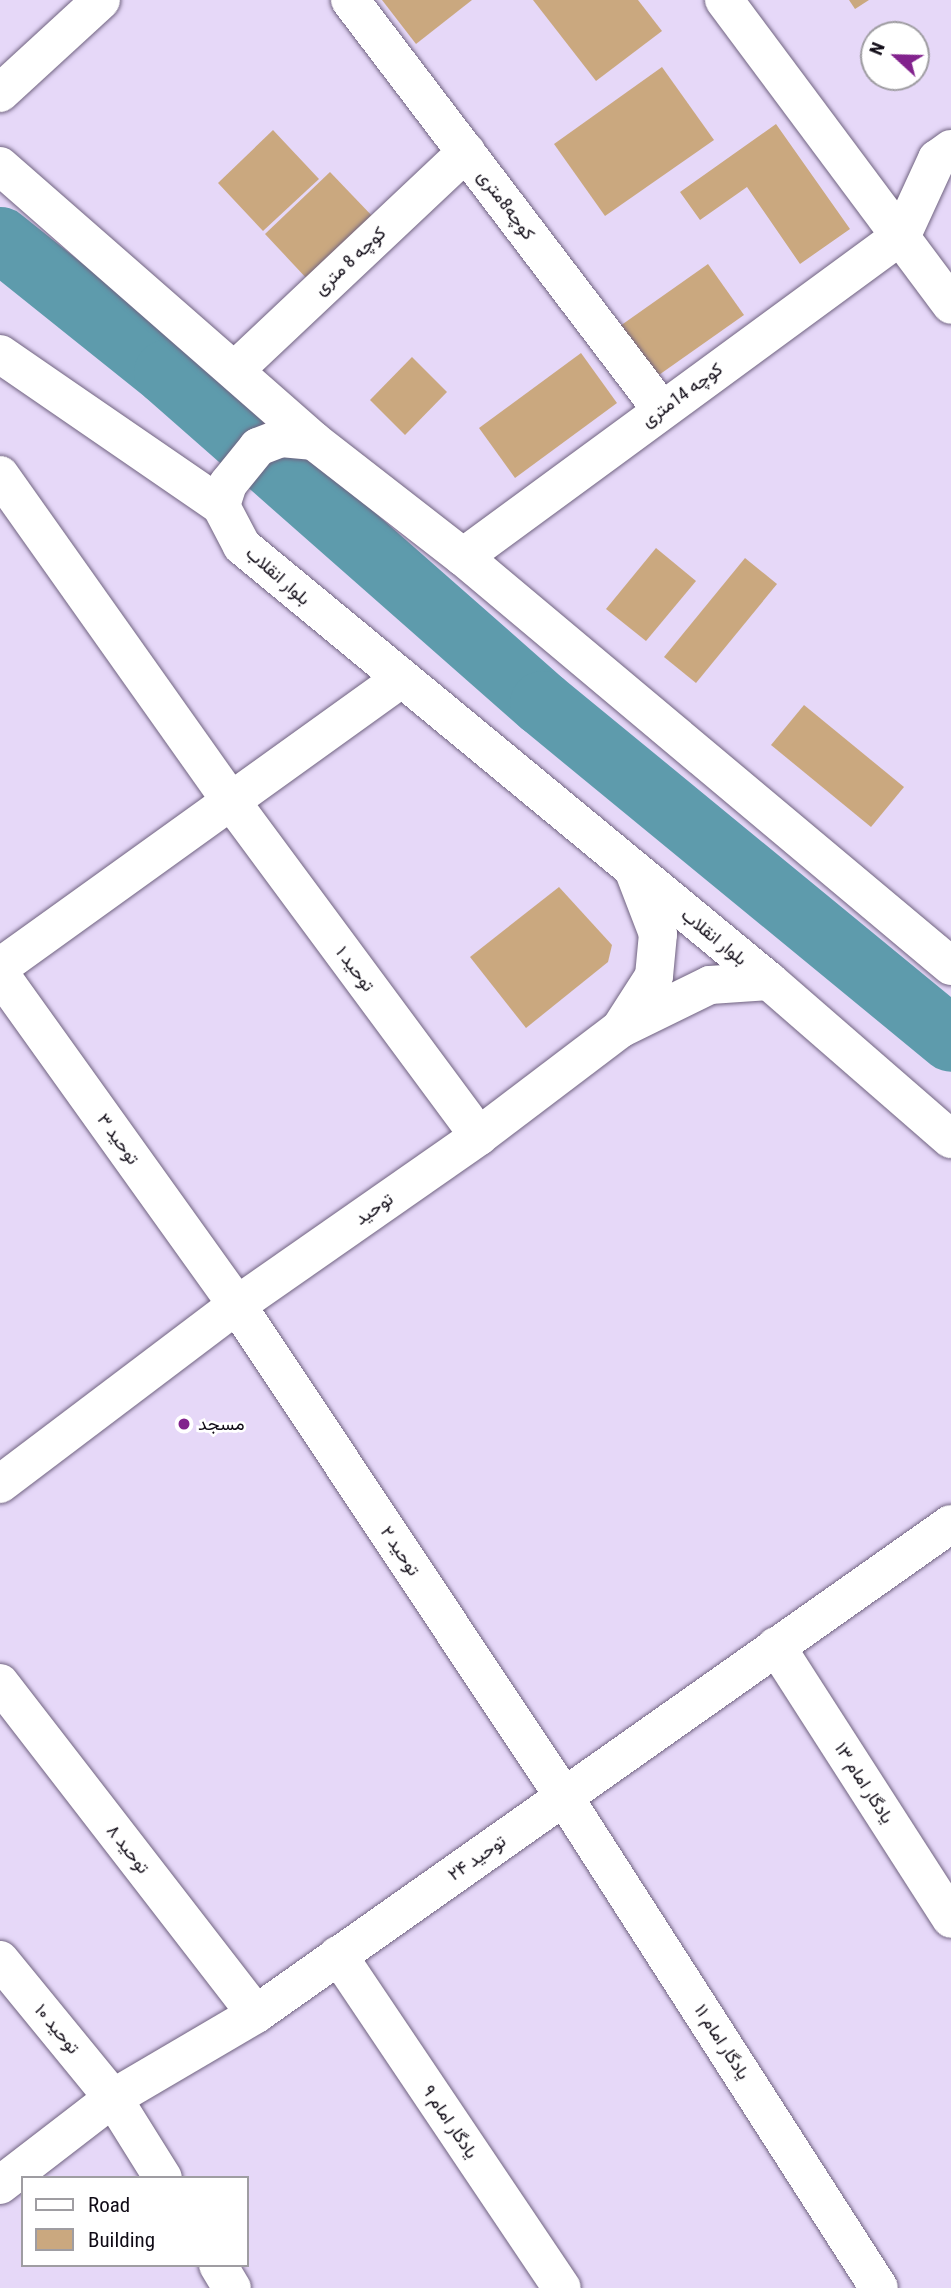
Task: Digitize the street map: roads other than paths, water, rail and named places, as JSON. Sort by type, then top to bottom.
[{"type":"street","points":[[0,93],[101,0]]},
{"type":"street","name":"کوچه8متری","points":[[350,0],[661,410]]},
{"type":"street","points":[[724,0],[902,235],[951,306]]},
{"type":"street","points":[[902,235],[937,159],[951,149]]},
{"type":"street","name":"کوچه 8 متری","points":[[235,370],[466,152]]},
{"type":"street","points":[[0,166],[235,370],[298,439],[463,557],[951,966]]},
{"type":"street","name":"کوچه 14متری","points":[[463,557],[902,235]]},
{"type":"street","points":[[0,354],[224,495],[258,447],[298,439]]},
{"type":"street","name":"توحید ۱","points":[[0,475],[231,801],[479,1136]]},
{"type":"street","name":"بلوار انقلاب","points":[[224,495],[242,546],[400,680],[769,982],[951,1139]]},
{"type":"street","points":[[0,967],[400,680]]},
{"type":"street","points":[[620,1029],[654,976],[658,934],[634,871]]},
{"type":"street","name":"توحید ۳","points":[[0,974],[237,1305]]},
{"type":"street","name":"توحید","points":[[0,1483],[237,1305],[479,1136],[620,1029],[710,985],[769,982]]},
{"type":"street","name":"توحید ۲","points":[[237,1305],[564,1797]]},
{"type":"street","name":"توحید ۲۴","points":[[0,2185],[113,2098],[256,2014],[951,1524]]},
{"type":"street","name":"یادگار امام ۱۳","points":[[776,1647],[951,1919]]},
{"type":"street","name":"توحید ۸","points":[[0,1684],[256,2014]]},
{"type":"street","name":"یادگار امام ۱۱","points":[[564,1797],[879,2288]]},
{"type":"street","name":"یادگار امام ۹","points":[[338,1955],[562,2288]]},
{"type":"street","name":"توحید ۱۰","points":[[0,1960],[113,2098],[162,2176]]},
{"type":"street","points":[[219,2267],[232,2288]]},
{"type":"waterway","points":[[0,239],[166,372],[542,703],[951,1039]]},
{"type":"place","name":"مسجد","points":[[184,1424]]}]
